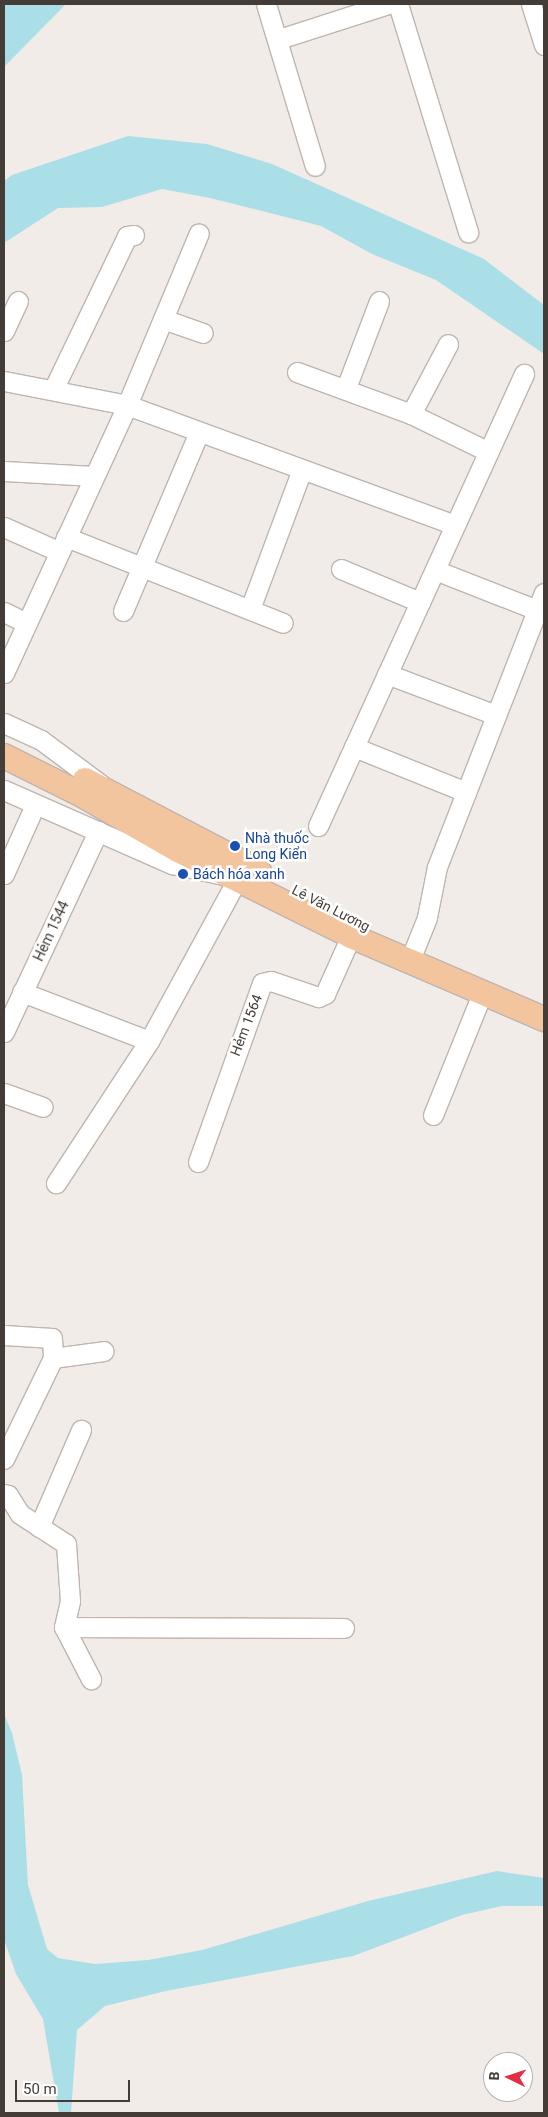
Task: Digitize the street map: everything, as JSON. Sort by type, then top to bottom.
[{"type":"main road","name":"Lê Văn Lương","points":[[4,739],[414,950],[437,970],[482,994],[544,1019]]},
{"type":"main road","name":"Lê Văn Lương","points":[[4,756],[84,796],[178,850],[238,878],[351,936],[407,962],[437,970]]},
{"type":"street","points":[[266,4],[279,39],[315,166]]},
{"type":"street","points":[[279,39],[388,4]]},
{"type":"street","points":[[398,4],[468,232]]},
{"type":"street","points":[[531,4],[544,45]]},
{"type":"street","points":[[4,673],[127,405],[200,233]]},
{"type":"street","points":[[54,390],[128,236],[134,235]]},
{"type":"street","points":[[346,388],[379,300]]},
{"type":"street","points":[[4,331],[18,301]]},
{"type":"street","points":[[163,319],[203,333]]},
{"type":"street","points":[[411,414],[448,344]]},
{"type":"street","points":[[297,372],[346,388],[411,414],[487,452]]},
{"type":"street","points":[[318,826],[524,374]]},
{"type":"street","points":[[4,381],[127,405],[455,524]]},
{"type":"street","points":[[123,611],[199,432]]},
{"type":"street","points":[[250,609],[302,468]]},
{"type":"street","points":[[4,471],[94,476]]},
{"type":"street","points":[[4,527],[143,566],[283,623]]},
{"type":"street","points":[[341,569],[420,602]]},
{"type":"street","points":[[435,570],[537,610]]},
{"type":"street","points":[[414,950],[427,917],[437,867],[544,593]]},
{"type":"street","points":[[4,612],[27,623]]},
{"type":"street","points":[[387,674],[496,715]]},
{"type":"street","name":"Lê Văn Lương","points":[[4,723],[42,740],[115,795]]},
{"type":"street","points":[[354,747],[466,792]]},
{"type":"street","name":"Lê Văn Lương","points":[[4,790],[172,864],[238,878]]},
{"type":"street","points":[[4,874],[35,805]]},
{"type":"street","name":"Hẻm 1544","points":[[4,1032],[98,831]]},
{"type":"street","points":[[56,1183],[149,1041],[238,878]]},
{"type":"street","name":"Hẻm 1564","points":[[198,1162],[262,983],[270,980],[318,997],[325,994],[351,936]]},
{"type":"street","points":[[22,992],[149,1041]]},
{"type":"street","points":[[433,1115],[482,994]]},
{"type":"street","points":[[4,1093],[44,1107]]},
{"type":"street","points":[[4,1336],[52,1338],[53,1358],[4,1459]]},
{"type":"street","points":[[53,1358],[104,1351]]},
{"type":"street","points":[[39,1527],[81,1430]]},
{"type":"street","points":[[4,1494],[8,1495],[20,1514],[66,1544],[70,1601],[64,1627],[92,1679]]},
{"type":"street","points":[[64,1627],[344,1628]]},
{"type":"water","points":[[4,4],[66,4],[4,67]]},
{"type":"water","points":[[128,136],[207,144],[272,164],[484,259],[544,305],[544,354],[436,280],[372,254],[321,226],[210,198],[162,189],[102,207],[58,208],[4,243],[4,181],[12,175]]},
{"type":"water","points":[[4,1714],[12,1733],[22,1775],[28,1885],[47,1949],[58,1958],[95,1964],[148,1960],[202,1950],[368,1901],[497,1871],[544,1878],[544,1906],[502,1906],[462,1915],[353,1956],[166,1991],[105,2006],[77,2030],[71,2113],[59,2113],[43,2019],[16,1974],[4,1939]]},
{"type":"place","name":"Nhà thuốc Long Kiển","points":[[235,846]]},
{"type":"place","name":"Bách hóa xanh","points":[[183,874]]}]
